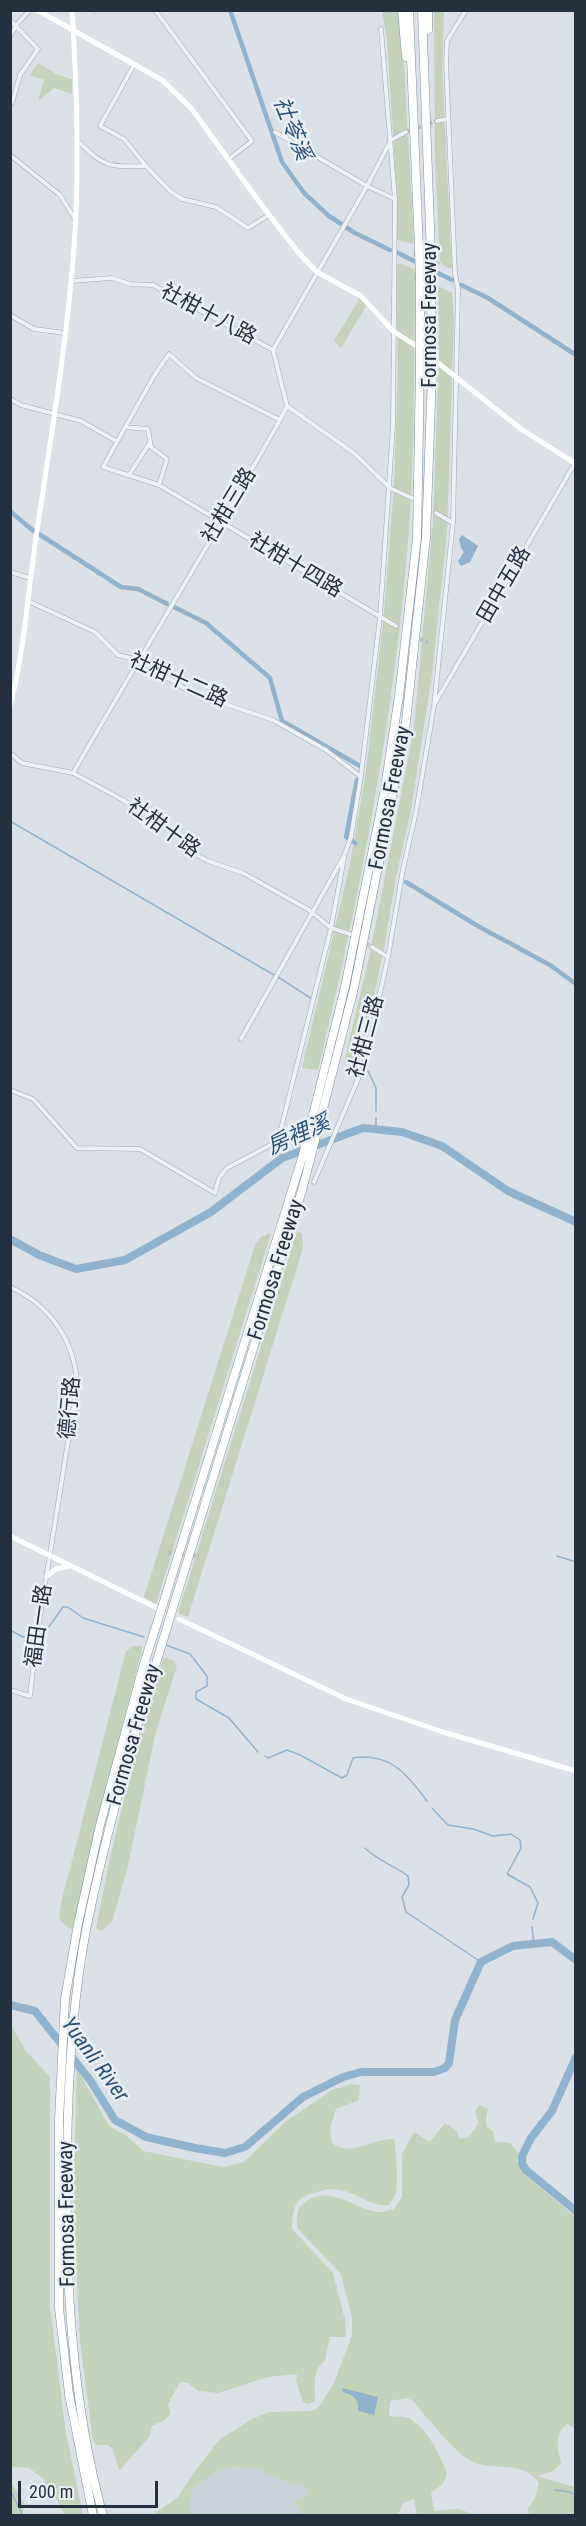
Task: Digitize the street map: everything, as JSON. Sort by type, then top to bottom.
[{"type":"highway","points":[[402,10],[416,156]]},
{"type":"highway","name":"Formosa Freeway","points":[[93,2516],[69,2394],[59,2308],[65,1999],[78,1924],[100,1825],[143,1667],[303,1155],[345,987],[384,794],[399,696],[417,538],[420,280],[409,10]]},
{"type":"highway","name":"Formosa Freeway","points":[[103,2516],[85,2443],[68,2282],[63,2120],[72,2036],[87,1924],[109,1828],[154,1670],[285,1247],[333,1076],[354,988],[405,731],[426,537],[432,376],[431,255],[422,10]]},
{"type":"highway","points":[[426,115],[428,10]]},
{"type":"main road","points":[[37,10],[162,80],[179,95],[270,215],[317,272],[362,296],[393,332],[418,347],[521,429],[575,463]]},
{"type":"main road","points":[[10,706],[21,656],[30,578],[66,333],[71,281],[77,140],[72,10]]},
{"type":"main road","points":[[10,1536],[157,1608]]},
{"type":"main road","points":[[47,1576],[56,1569],[70,1566]]},
{"type":"main road","points":[[179,1619],[346,1699],[442,1731],[576,1771]]},
{"type":"street","points":[[10,36],[30,10]]},
{"type":"street","points":[[155,10],[252,141],[229,159]]},
{"type":"street","points":[[437,121],[448,119],[447,41],[466,10]]},
{"type":"street","points":[[10,20],[17,24],[38,49],[20,75],[12,103]]},
{"type":"street","points":[[10,1090],[33,1099],[77,1148],[140,1149],[215,1193],[219,1178],[227,1168],[278,1141],[331,928],[345,853],[351,837],[361,776],[380,617],[390,488],[395,199],[381,29]]},
{"type":"street","points":[[134,65],[100,126],[124,138],[146,166],[182,200],[216,207],[248,228],[270,215]]},
{"type":"street","name":"社柑三路","points":[[314,1182],[368,1051],[388,957],[402,869],[416,812],[434,706],[453,524],[458,380],[458,289],[455,273],[448,119]]},
{"type":"street","points":[[275,132],[368,186],[395,199]]},
{"type":"street","points":[[406,132],[391,140],[368,186],[273,350],[287,405],[354,453],[390,488],[412,498]]},
{"type":"street","points":[[77,140],[102,163],[118,167],[146,166]]},
{"type":"street","points":[[10,155],[60,195],[75,219]]},
{"type":"street","name":"社柑十八路","points":[[71,281],[112,278],[130,284],[153,285],[273,350]]},
{"type":"street","points":[[10,315],[34,329],[66,333]]},
{"type":"street","name":"社柑十四路","points":[[280,420],[196,378],[169,354],[124,427],[103,467],[159,485],[396,626]]},
{"type":"street","points":[[10,399],[21,405],[81,421],[116,441]]},
{"type":"street","name":"社柑三路","points":[[73,773],[184,582],[222,523],[287,405]]},
{"type":"street","points":[[124,427],[148,429],[150,443],[167,459],[159,485]]},
{"type":"street","points":[[129,475],[150,443]]},
{"type":"street","name":"田中五路","points":[[434,706],[575,463]]},
{"type":"street","points":[[436,513],[453,524]]},
{"type":"street","points":[[10,572],[30,578]]},
{"type":"street","name":"社柑十二路","points":[[28,601],[95,632],[118,655],[138,660],[192,693],[273,720],[326,750],[361,776]]},
{"type":"street","name":"社柑十路","points":[[10,753],[22,762],[73,773],[123,800],[177,835],[202,858],[243,873],[313,914],[331,928]]},
{"type":"street","points":[[241,1039],[313,914],[345,853]]},
{"type":"street","points":[[331,928],[350,934]]},
{"type":"street","points":[[372,947],[388,957]]},
{"type":"street","name":"德行路","points":[[10,1287],[37,1301],[57,1323],[74,1362],[77,1386],[50,1556]]},
{"type":"street","name":"福田一路","points":[[10,1690],[30,1696],[50,1556]]},
{"type":"shaded area","points":[[231,2467],[258,2469],[293,2485],[305,2485],[308,2494],[293,2502],[302,2515],[193,2515],[189,2507],[192,2490],[214,2473]]},
{"type":"green space","points":[[382,11],[401,11],[414,244],[397,240],[397,197],[387,40]]},
{"type":"green space","points":[[434,11],[444,11],[442,67],[452,268],[445,267],[440,261],[435,160]]},
{"type":"green space","points":[[38,63],[58,75],[72,79],[72,94],[54,88],[38,101],[44,80],[30,75]]},
{"type":"green space","points":[[401,263],[415,270],[412,464],[403,597],[385,734],[362,869],[318,1070],[302,1068],[350,864],[366,771],[383,624],[394,487],[398,370],[396,271],[397,265]]},
{"type":"green space","points":[[438,286],[452,293],[454,319],[447,531],[432,674],[411,810],[396,877],[384,949],[355,1068],[344,1062],[369,958],[414,728],[433,520],[439,357]]},
{"type":"green space","points":[[361,296],[368,303],[341,348],[334,341]]},
{"type":"green space","points":[[297,1231],[302,1234],[303,1248],[188,1617],[178,1613]]},
{"type":"green space","points":[[271,1233],[156,1604],[144,1597],[255,1245],[261,1237]]},
{"type":"green space","points":[[133,1646],[143,1646],[97,1821],[74,1929],[67,1927],[59,1919],[61,1903],[126,1651]]},
{"type":"green space","points":[[164,1657],[174,1661],[177,1666],[156,1731],[127,1870],[112,1921],[102,1931],[96,1929],[117,1826],[134,1758]]},
{"type":"green space","points":[[10,2024],[26,2051],[50,2077],[50,2306],[66,2433],[83,2515],[65,2515],[54,2495],[47,2491],[45,2480],[29,2468],[11,2467]]},
{"type":"green space","points":[[77,2069],[109,2126],[127,2136],[143,2151],[223,2167],[244,2162],[285,2122],[332,2090],[351,2084],[360,2085],[359,2100],[336,2109],[330,2128],[332,2143],[346,2149],[394,2139],[397,2188],[389,2205],[374,2203],[339,2189],[331,2189],[306,2195],[295,2206],[292,2229],[333,2273],[345,2320],[346,2337],[330,2337],[325,2360],[316,2373],[315,2401],[308,2404],[303,2402],[296,2381],[297,2374],[268,2377],[218,2393],[199,2391],[188,2383],[180,2382],[168,2404],[170,2414],[165,2420],[152,2426],[149,2437],[119,2471],[113,2449],[107,2445],[96,2445],[93,2441],[80,2342],[73,2197]]},
{"type":"green space","points":[[479,2105],[488,2109],[487,2127],[493,2131],[495,2142],[510,2143],[518,2153],[517,2163],[528,2177],[575,2217],[575,2428],[567,2424],[558,2438],[561,2463],[553,2471],[536,2476],[575,2487],[575,2515],[530,2515],[527,2510],[535,2498],[539,2483],[533,2476],[517,2469],[481,2465],[466,2458],[413,2401],[407,2398],[390,2401],[389,2416],[404,2417],[418,2425],[431,2440],[441,2458],[447,2474],[442,2485],[431,2492],[434,2511],[459,2509],[475,2515],[417,2515],[414,2499],[403,2503],[398,2515],[302,2515],[293,2502],[308,2494],[305,2485],[293,2485],[257,2469],[231,2467],[214,2473],[192,2490],[189,2507],[193,2515],[151,2516],[178,2497],[219,2440],[252,2419],[269,2412],[311,2411],[318,2408],[333,2385],[352,2336],[352,2317],[341,2274],[298,2229],[297,2215],[301,2205],[313,2198],[331,2196],[376,2212],[394,2209],[402,2197],[402,2154],[414,2132],[430,2142],[445,2123],[457,2131],[459,2139],[469,2137],[479,2123],[475,2112]]},
{"type":"green space","points":[[10,2481],[25,2504],[22,2515],[11,2515]]},
{"type":"water","points":[[462,535],[478,546],[470,562],[461,566],[458,561],[464,552],[459,539]]},
{"type":"water","points":[[342,2388],[378,2397],[374,2415],[358,2411],[357,2400],[343,2392]]},
{"type":"waterway","name":"社苓溪","points":[[230,10],[282,162],[304,193],[329,216],[355,233],[390,250]]},
{"type":"waterway","name":"社苓溪","points":[[396,252],[452,280]]},
{"type":"waterway","name":"社苓溪","points":[[461,285],[488,298],[576,355]]},
{"type":"waterway","points":[[10,511],[31,529],[121,587],[138,589],[167,604]]},
{"type":"waterway","points":[[174,607],[206,623],[270,678],[282,721],[360,766]]},
{"type":"waterway","points":[[355,843],[346,837],[357,780]]},
{"type":"waterway","points":[[10,821],[274,975]]},
{"type":"waterway","points":[[406,882],[476,925],[550,965],[576,984]]},
{"type":"waterway","points":[[278,977],[312,999]]},
{"type":"waterway","points":[[368,1071],[376,1088],[376,1111]]},
{"type":"waterway","points":[[376,1118],[376,1130]]},
{"type":"waterway","name":"房裡溪","points":[[10,1239],[39,1255],[76,1269],[125,1260],[211,1212],[282,1158],[363,1128],[402,1132],[442,1146],[508,1191],[576,1222]]},
{"type":"waterway","points":[[557,1556],[576,1562]]},
{"type":"waterway","points":[[42,1630],[48,1628],[63,1607],[68,1607],[83,1618],[144,1637]]},
{"type":"waterway","points":[[10,1630],[23,1637],[34,1633]]},
{"type":"waterway","points":[[166,1645],[190,1654],[207,1676],[207,1686],[196,1692],[196,1699],[229,1718],[258,1752]]},
{"type":"waterway","points":[[265,1756],[268,1758],[287,1750],[342,1778],[347,1775],[353,1758],[378,1759],[388,1762],[405,1774],[427,1801]]},
{"type":"waterway","points":[[432,1808],[448,1825],[473,1829],[493,1836],[511,1834],[520,1840],[521,1848],[507,1874],[530,1887],[538,1903],[533,1919]]},
{"type":"waterway","points":[[365,1848],[408,1876],[409,1885],[402,1897],[406,1912],[481,1962]]},
{"type":"waterway","points":[[532,1927],[534,1944]]},
{"type":"waterway","name":"Yuanli River","points":[[10,2005],[35,2011],[90,2080],[115,2120],[146,2137],[225,2153],[245,2147],[303,2097],[343,2077],[361,2072],[434,2072],[445,2068],[449,2063],[455,2020],[481,1962],[513,1946],[552,1942],[576,1960]]},
{"type":"waterway","name":"Yuanli River","points":[[576,2057],[552,2111],[531,2138],[522,2156],[522,2164],[526,2170],[576,2211]]},
{"type":"waterway","points":[[10,2490],[23,2516]]},
{"type":"waterway","points":[[555,2490],[570,2492],[576,2496]]},
{"type":"tunnel","points":[[406,132],[437,121]]},
{"type":"tunnel","points":[[414,253],[442,265]]},
{"type":"tunnel","points":[[415,636],[428,643]]},
{"type":"tunnel","points":[[355,937],[372,947]]},
{"type":"tunnel","points":[[168,1553],[199,1556]]}]
